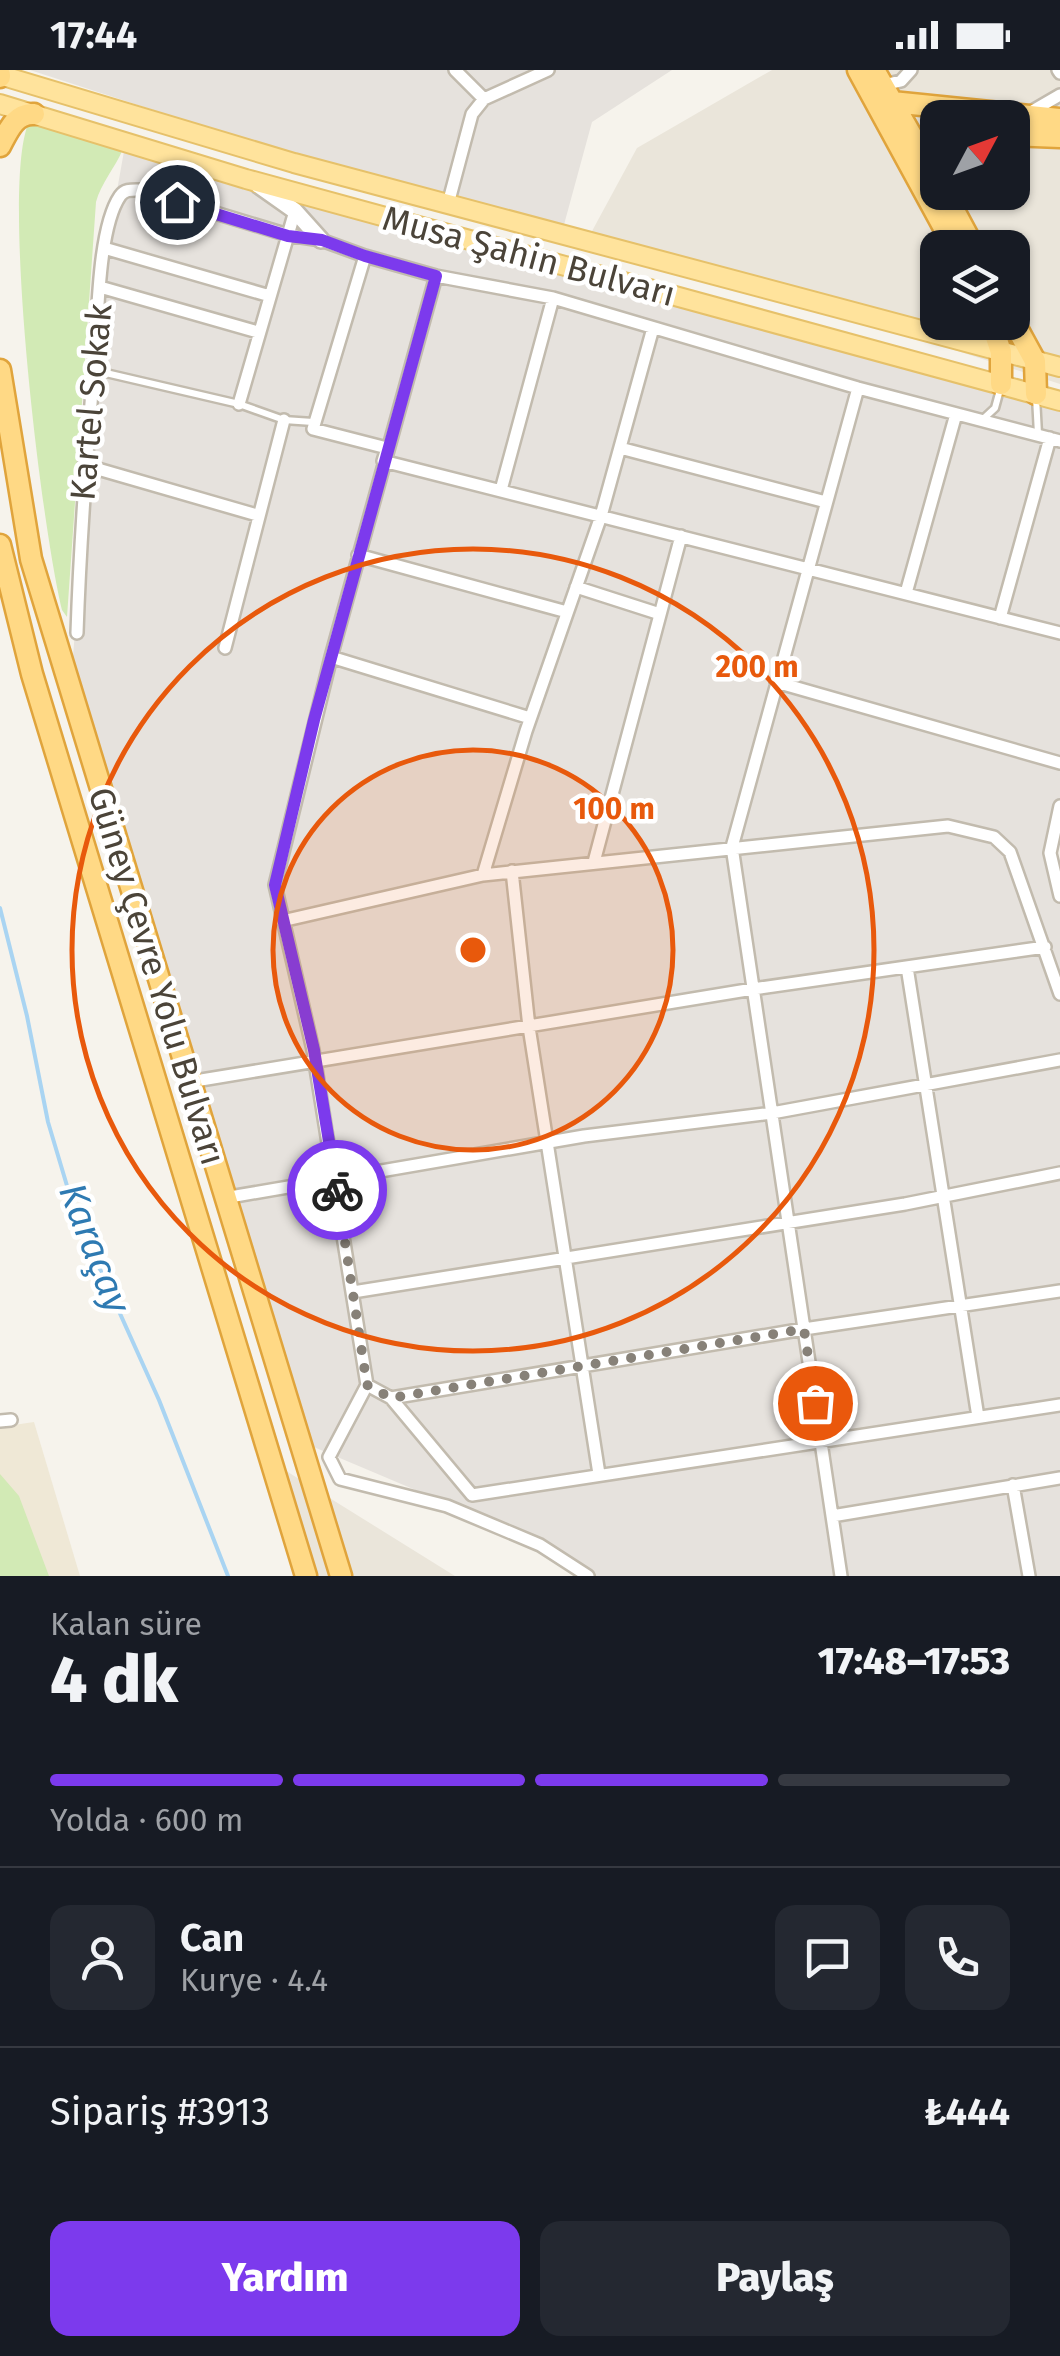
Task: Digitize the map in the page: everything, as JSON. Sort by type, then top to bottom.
[{"type":"highway","points":[[858,70],[945,230]]},
{"type":"highway","points":[[883,86],[951,100]]},
{"type":"highway","points":[[883,86],[920,136]]},
{"type":"highway","points":[[0,146],[17,118],[34,114]]},
{"type":"highway","points":[[1030,116],[1060,119]]},
{"type":"highway","points":[[1030,135],[1060,137]]},
{"type":"highway","points":[[954,210],[964,230]]},
{"type":"highway","points":[[960,210],[960,222]]},
{"type":"highway","points":[[997,340],[1001,384]]},
{"type":"highway","points":[[1024,340],[1036,361],[1036,394]]},
{"type":"highway","name":"Güney Çevre Yolu Bulvarı","points":[[0,370],[31,559],[341,1576]]},
{"type":"highway","name":"Güney Çevre Yolu Bulvarı","points":[[0,544],[32,674],[306,1576]]},
{"type":"main road","name":"Musa Şahin Bulvarı","points":[[0,75],[152,123],[1060,367]]},
{"type":"main road","name":"Musa Şahin Bulvarı","points":[[0,104],[197,164],[1060,401]]},
{"type":"street","points":[[455,70],[484,98]]},
{"type":"street","points":[[448,204],[472,114],[484,98],[548,70]]},
{"type":"street","points":[[883,86],[901,82],[912,70]]},
{"type":"street","points":[[1030,112],[1060,95]]},
{"type":"street","points":[[197,164],[258,184],[295,211],[322,240]]},
{"type":"street","name":"Kartel Sokak","points":[[77,633],[84,464],[100,287],[104,248],[121,194],[140,190],[288,236]]},
{"type":"street","points":[[240,404],[295,211]]},
{"type":"street","points":[[288,236],[322,240],[436,276],[553,298],[858,388],[1049,438],[1000,618]]},
{"type":"street","points":[[104,248],[270,296]]},
{"type":"street","points":[[365,256],[314,428],[386,448]]},
{"type":"street","points":[[436,276],[386,448],[275,885],[316,1064],[367,1385],[330,1457],[340,1479],[448,1506],[540,1545],[568,1571],[588,1576]]},
{"type":"street","points":[[100,287],[258,332]]},
{"type":"street","points":[[500,490],[553,298]]},
{"type":"street","points":[[484,875],[530,718],[601,516],[653,328]]},
{"type":"street","points":[[841,1576],[732,847],[858,388]]},
{"type":"street","points":[[906,593],[956,414]]},
{"type":"street","points":[[225,648],[284,420]]},
{"type":"street","points":[[386,448],[383,461],[1060,634]]},
{"type":"street","points":[[620,448],[826,502]]},
{"type":"street","points":[[84,464],[257,515]]},
{"type":"street","points":[[594,862],[681,536]]},
{"type":"street","points":[[358,555],[568,612]]},
{"type":"street","points":[[576,587],[660,614]]},
{"type":"street","points":[[331,657],[530,718]]},
{"type":"street","points":[[776,682],[1060,763]]},
{"type":"street","points":[[1060,806],[1050,853],[1060,896]]},
{"type":"street","points":[[282,921],[512,871],[948,826],[994,837],[1010,852],[1060,994]]},
{"type":"street","points":[[512,871],[529,1026],[599,1474]]},
{"type":"street","points":[[189,1082],[754,989],[1045,948]]},
{"type":"street","points":[[907,967],[978,1417]]},
{"type":"street","points":[[224,1198],[546,1143],[772,1113],[1060,1060]]},
{"type":"street","points":[[353,1292],[788,1223],[1060,1173]]},
{"type":"street","points":[[391,1398],[1060,1290]]},
{"type":"street","points":[[367,1385],[391,1398],[472,1495],[1060,1405]]},
{"type":"street","points":[[832,1516],[1060,1478]]},
{"type":"street","points":[[1013,1485],[1029,1576]]},
{"type":"lane","points":[[94,370],[240,404],[284,420],[315,422]]},
{"type":"lane","points":[[982,420],[995,408],[1001,384]]},
{"type":"lane","points":[[1036,394],[1049,438]]},
{"type":"shaded area","points":[[30,70],[672,70],[592,122],[562,232],[215,130]]},
{"type":"shaded area","points":[[772,70],[1060,70],[1060,384],[923,340],[1030,340],[1030,230],[920,230],[920,339],[591,233],[637,148]]},
{"type":"shaded area","points":[[126,140],[1060,410],[1060,807],[1050,853],[1060,896],[1060,1576],[578,1576],[477,1516],[309,1445],[168,986],[73,657],[103,269]]},
{"type":"shaded area","points":[[34,1422],[80,1576],[0,1576],[0,1427]]},
{"type":"shaded area","points":[[283,1469],[455,1576],[317,1576]]},
{"type":"green space","points":[[29,122],[123,149],[96,202],[67,617],[53,567],[44,506],[21,281],[21,158]]},
{"type":"green space","points":[[0,1474],[19,1496],[49,1576],[0,1576]]},
{"type":"waterway","name":"Karaçay","points":[[0,908],[48,1122],[76,1216],[159,1400],[228,1576]]},
{"type":"way so far","points":[[337,1190],[367,1385],[391,1398],[804,1329],[815,1403]]},
{"type":"route","points":[[177,202],[288,236],[322,240],[436,276],[314,720],[275,885],[314,1050],[337,1190]]}]
